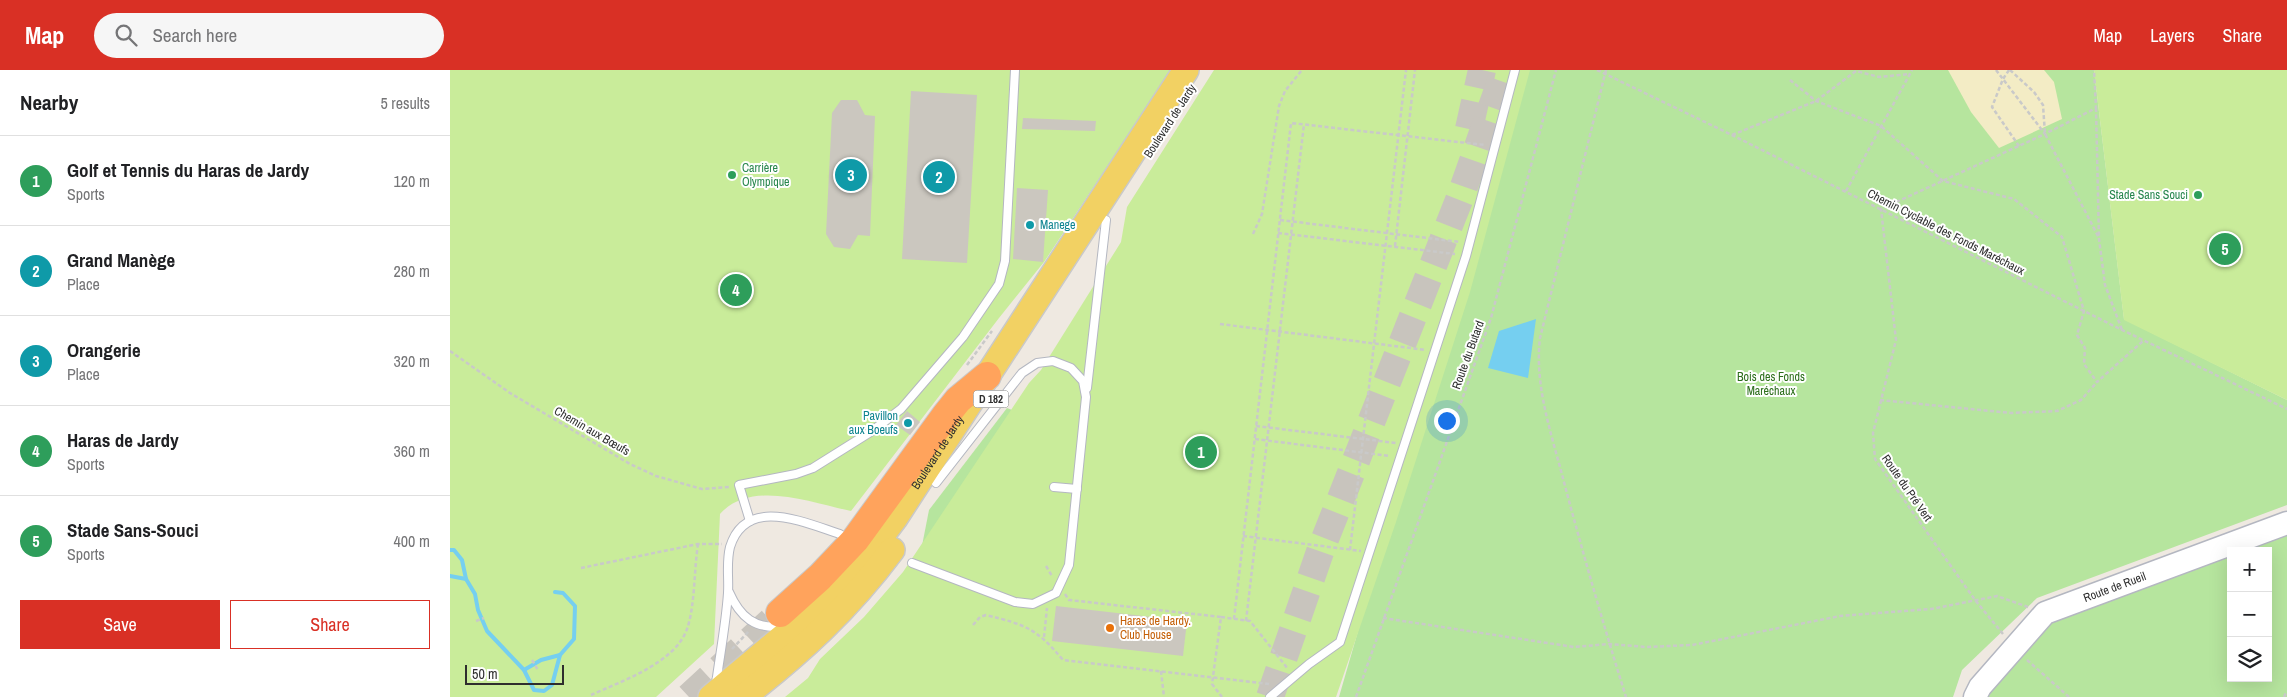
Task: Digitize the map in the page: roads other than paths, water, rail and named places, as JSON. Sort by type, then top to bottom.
[{"type":"highway","points":[[780,613],[838,559],[898,482],[958,400],[987,376]]},
{"type":"main road","name":"Boulevard de Jardy","points":[[713,695],[816,609],[854,571],[895,518],[1186,70]]},
{"type":"main road","name":"Boulevard de Jardy","points":[[743,697],[791,658],[845,608],[868,582],[904,534],[1203,70]]},
{"type":"street","name":"Route de Rueil","points":[[1975,697],[1980,687],[2044,613],[2287,523]]},
{"type":"lane","points":[[750,521],[739,485],[796,474],[813,468],[872,431],[901,409],[936,370],[999,284],[1005,261],[1015,70]]},
{"type":"lane","points":[[1270,697],[1294,676],[1340,642],[1466,256],[1515,70]]},
{"type":"lane","points":[[912,564],[1015,602],[1033,604],[1056,593],[1069,565],[1106,220]]},
{"type":"lane","points":[[936,483],[1022,373],[1037,363],[1053,361],[1071,368],[1083,381],[1086,397]]},
{"type":"lane","points":[[895,518],[893,499],[898,482]]},
{"type":"lane","points":[[1054,487],[1077,488]]},
{"type":"lane","points":[[713,695],[728,591],[727,564],[731,546],[737,533],[750,521],[760,517],[777,516],[840,534]]},
{"type":"lane","points":[[728,591],[736,607],[745,617],[755,624],[762,626],[783,627],[816,609]]},
{"type":"water","points":[[1536,319],[1528,378],[1488,368],[1499,331]]},
{"type":"waterway","points":[[450,550],[454,550],[462,560],[466,579]]},
{"type":"waterway","points":[[450,576],[466,579],[475,594],[478,610],[487,631],[524,670],[534,690],[544,691],[552,685],[560,655],[574,639],[575,606],[563,593],[555,592]]},
{"type":"waterway","points":[[524,670],[541,660],[560,655]]},
{"type":"tunnel","points":[[1469,129],[1482,70]]},
{"type":"tunnel","points":[[1270,697],[1321,549],[1461,195],[1505,70]]},
{"type":"tunnel","points":[[689,697],[780,613]]},
{"type":"place","name":"Carrière Olympique","points":[[732,175]]},
{"type":"place","name":"Orangerie","points":[[851,175]]},
{"type":"place","name":"Grand Manège","points":[[939,177]]},
{"type":"place","name":"Stade Sans Souci","points":[[2198,195]]},
{"type":"place","name":"Manege","points":[[1030,225]]},
{"type":"place","name":"Stade Sans-Souci","points":[[2225,249]]},
{"type":"place","name":"Haras de Jardy","points":[[736,290]]},
{"type":"place","name":"Pavillon aux Boeufs","points":[[908,423]]},
{"type":"place","name":"Golf et Tennis du Haras de Jardy","points":[[1201,452]]},
{"type":"place","name":"Haras de Hardy. Club House","points":[[1110,628]]},
{"type":"park label","name":"Bois des Fonds Maréchaux","points":[[1771,384]]}]
